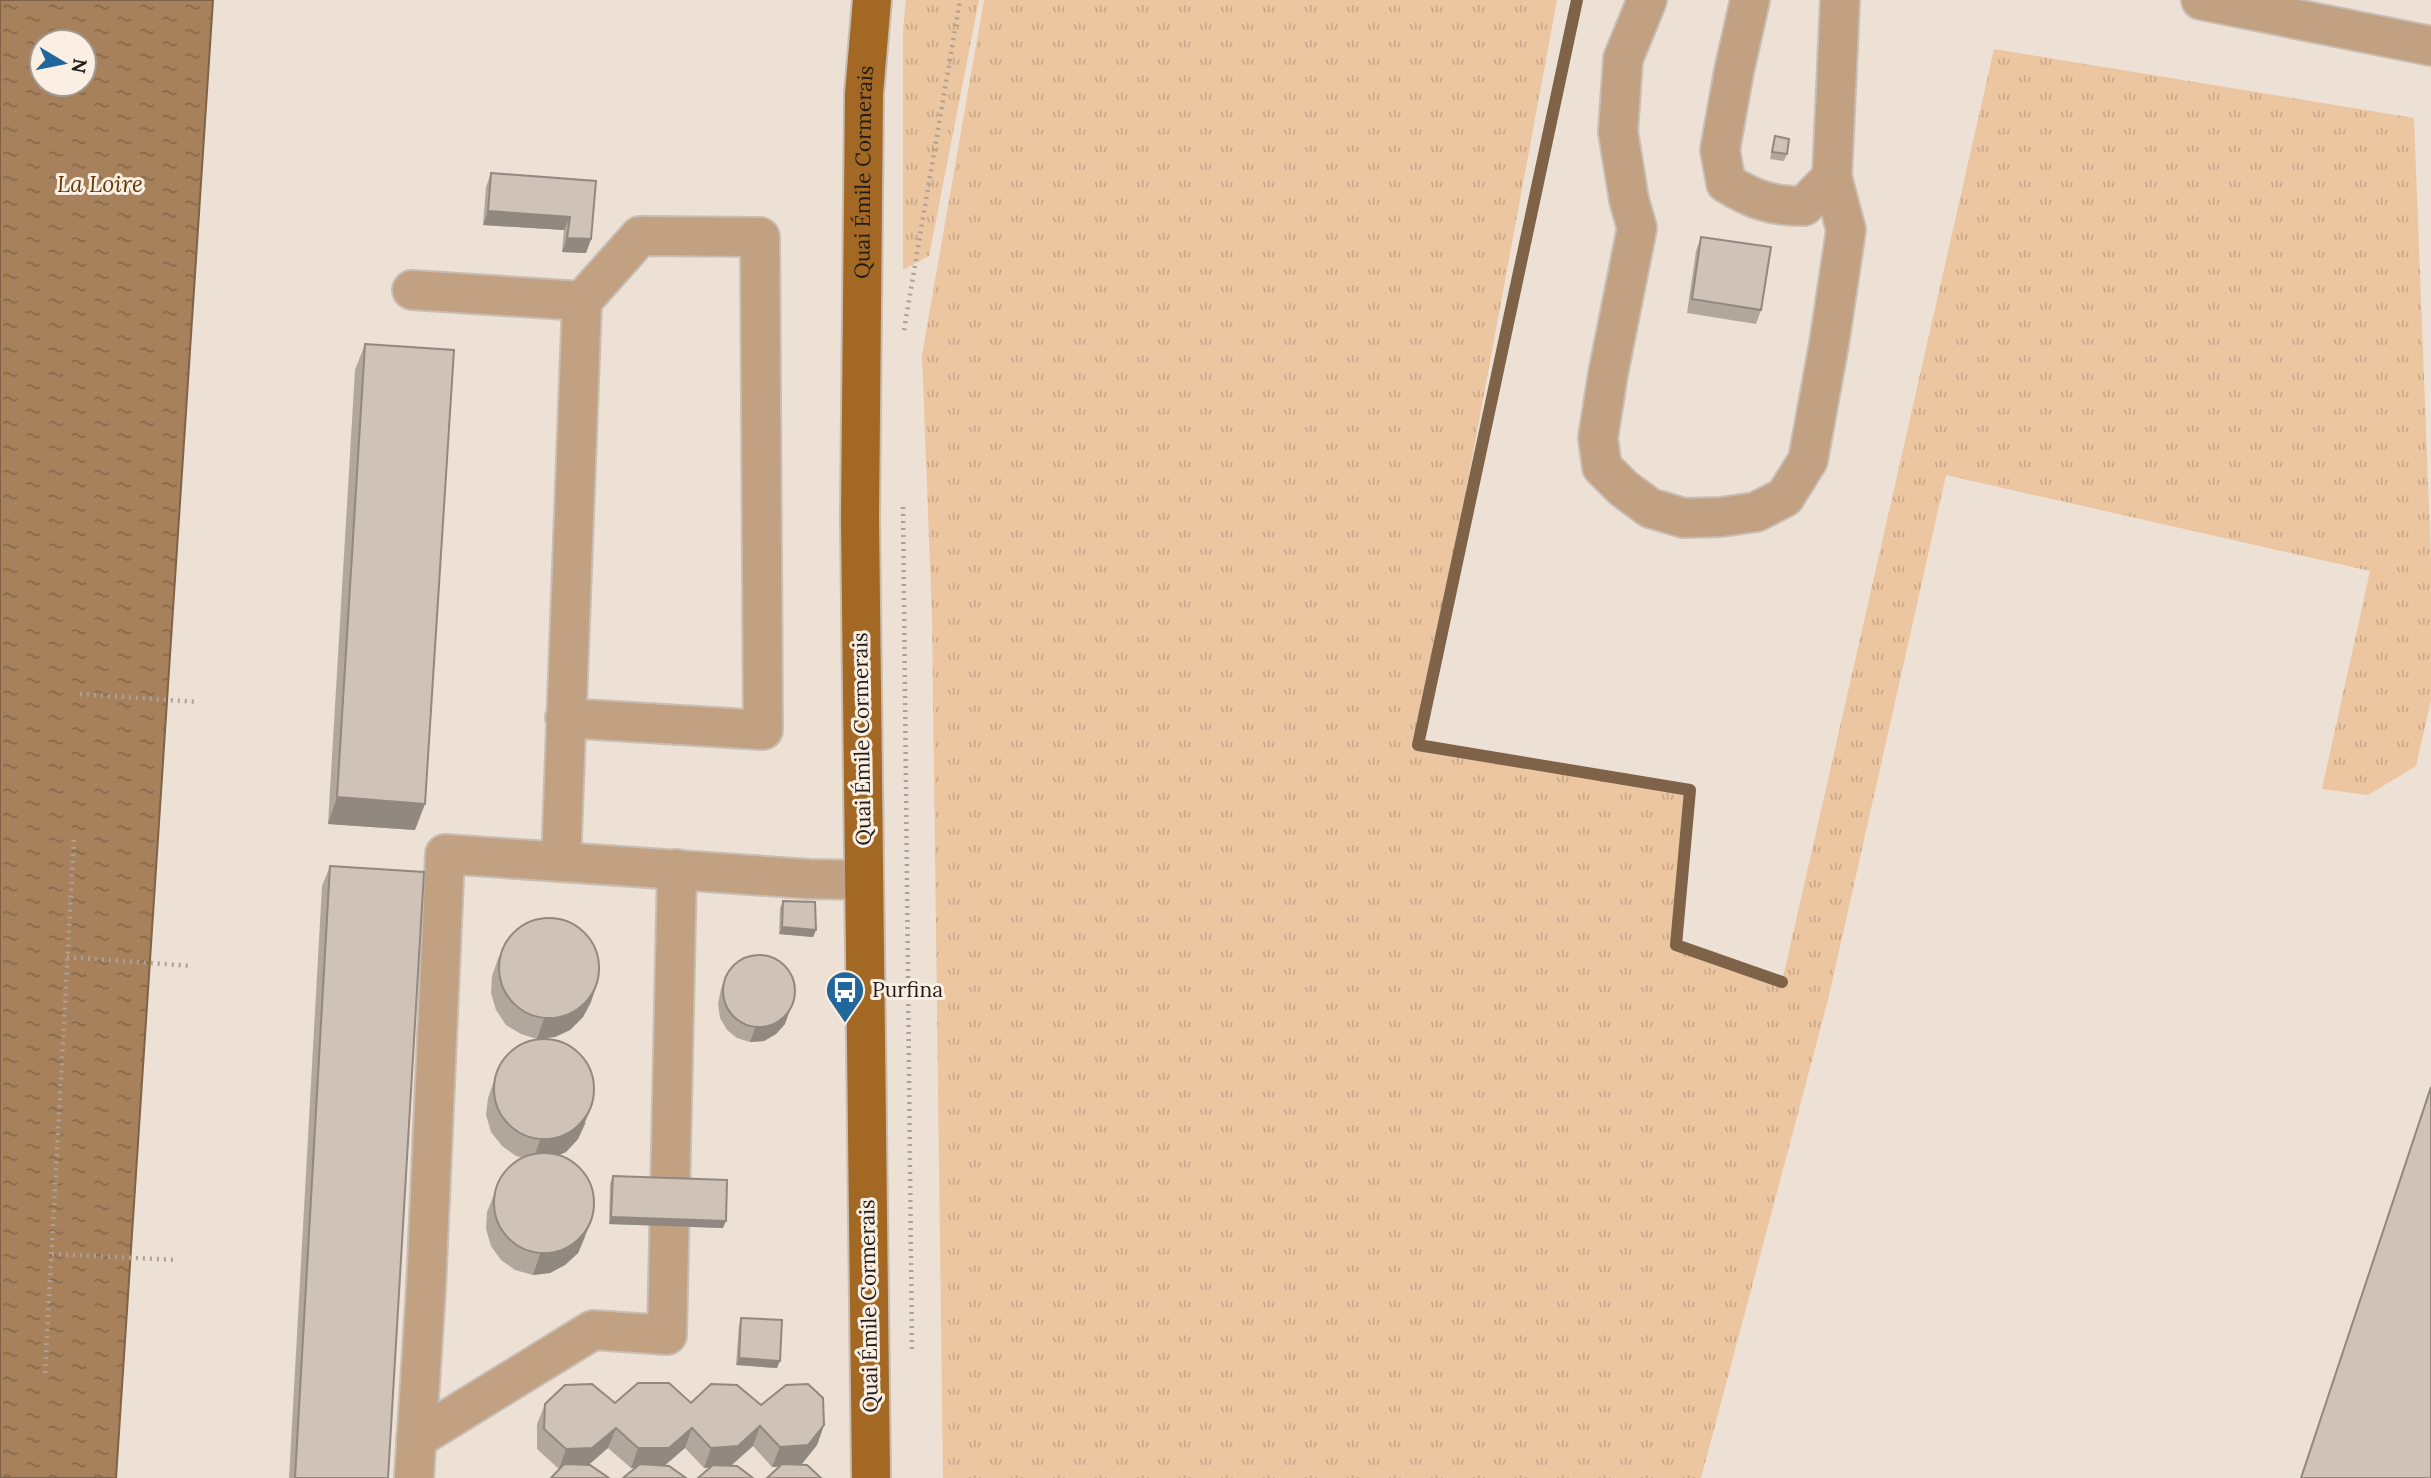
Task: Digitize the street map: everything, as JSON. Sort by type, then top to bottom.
[{"type":"main road","name":"Quai Émile Cormerais","points":[[871,1478],[860,516],[864,94],[872,0]]},
{"type":"street","points":[[1647,0],[1623,60],[1619,132],[1629,200],[1637,228],[1598,438],[1602,467],[1623,488],[1650,508],[1684,518],[1756,512],[1785,497],[1808,460],[1846,230],[1832,177],[1840,0]]},
{"type":"street","points":[[1750,0],[1720,150],[1726,183],[1751,198],[1777,206],[1804,206],[1832,177]]},
{"type":"street","points":[[2201,0],[2431,46]]},
{"type":"street","points":[[561,862],[565,718],[582,301],[640,236],[760,237],[763,730],[565,718]]},
{"type":"street","points":[[412,290],[582,301]]},
{"type":"street","points":[[414,1478],[426,1288],[444,854],[864,880]]},
{"type":"street","points":[[416,1439],[593,1330],[667,1335],[677,869]]},
{"type":"path","points":[[902,338],[960,0]]},
{"type":"path","points":[[903,501],[912,1361]]},
{"type":"path","points":[[80,694],[198,702]]},
{"type":"path","points":[[45,1373],[74,838]]},
{"type":"path","points":[[67,957],[192,966]]},
{"type":"path","points":[[51,1254],[177,1260]]},
{"type":"green space","points":[[906,0],[979,0],[929,256],[903,270],[903,29]]},
{"type":"green space","points":[[984,0],[1557,0],[1419,745],[1690,790],[1676,945],[1782,982],[1994,49],[2414,118],[2431,559],[2431,700],[2416,766],[2368,795],[2322,789],[2370,571],[1946,475],[1828,1000],[1701,1478],[943,1478],[932,617],[922,355]]},
{"type":"water","name":"La Loire","points":[[0,0],[213,0],[116,1478],[0,1478]]},
{"type":"building","points":[[1775,136],[1789,139],[1787,154],[1772,152]]},
{"type":"building","points":[[491,173],[596,181],[591,239],[567,238],[570,217],[488,211]]},
{"type":"building","points":[[1701,237],[1771,247],[1761,310],[1692,299]]},
{"type":"building","points":[[365,344],[454,350],[425,804],[337,797]]},
{"type":"building","points":[[330,866],[424,872],[388,1478],[295,1478]]},
{"type":"building","points":[[783,901],[815,902],[816,930],[782,927]]},
{"type":"building","points":[[549,918],[568,921],[585,932],[596,949],[599,968],[596,987],[585,1004],[568,1015],[549,1018],[530,1015],[513,1004],[502,987],[499,968],[502,949],[513,932],[530,921]]},
{"type":"building","points":[[766,955],[785,965],[793,977],[793,1005],[785,1017],[773,1025],[752,1027],[733,1017],[725,1005],[723,984],[733,965],[745,957]]},
{"type":"building","points":[[544,1039],[563,1043],[580,1053],[590,1070],[594,1089],[590,1108],[580,1125],[563,1135],[544,1139],[525,1135],[508,1125],[498,1108],[494,1089],[498,1070],[508,1053],[525,1043]]},
{"type":"building","points":[[2431,1087],[2431,1478],[2301,1478]]},
{"type":"building","points":[[544,1153],[563,1157],[580,1167],[590,1184],[594,1203],[590,1222],[580,1239],[563,1249],[544,1253],[525,1249],[508,1239],[498,1222],[494,1203],[498,1184],[508,1167],[525,1157]]},
{"type":"building","points":[[613,1176],[727,1180],[726,1221],[611,1217]]},
{"type":"building","points":[[741,1318],[782,1320],[780,1361],[739,1358]]},
{"type":"building","points":[[638,1383],[669,1383],[691,1403],[711,1384],[737,1385],[761,1405],[786,1385],[808,1384],[823,1398],[824,1425],[808,1445],[780,1447],[760,1426],[738,1446],[711,1448],[692,1428],[669,1448],[638,1448],[616,1428],[592,1448],[566,1449],[544,1429],[545,1404],[565,1385],[592,1384],[615,1403]]},
{"type":"building","points":[[564,1464],[590,1465],[609,1478],[551,1478]]},
{"type":"building","points":[[640,1464],[669,1466],[686,1478],[623,1478]]},
{"type":"building","points":[[782,1464],[807,1465],[821,1478],[767,1478]]},
{"type":"building","points":[[713,1465],[737,1466],[753,1478],[698,1478]]},
{"type":"waterway","points":[[1577,0],[1418,745],[1690,790],[1676,945],[1782,982]]},
{"type":"place","name":"Purfina","points":[[845,1024]]}]
